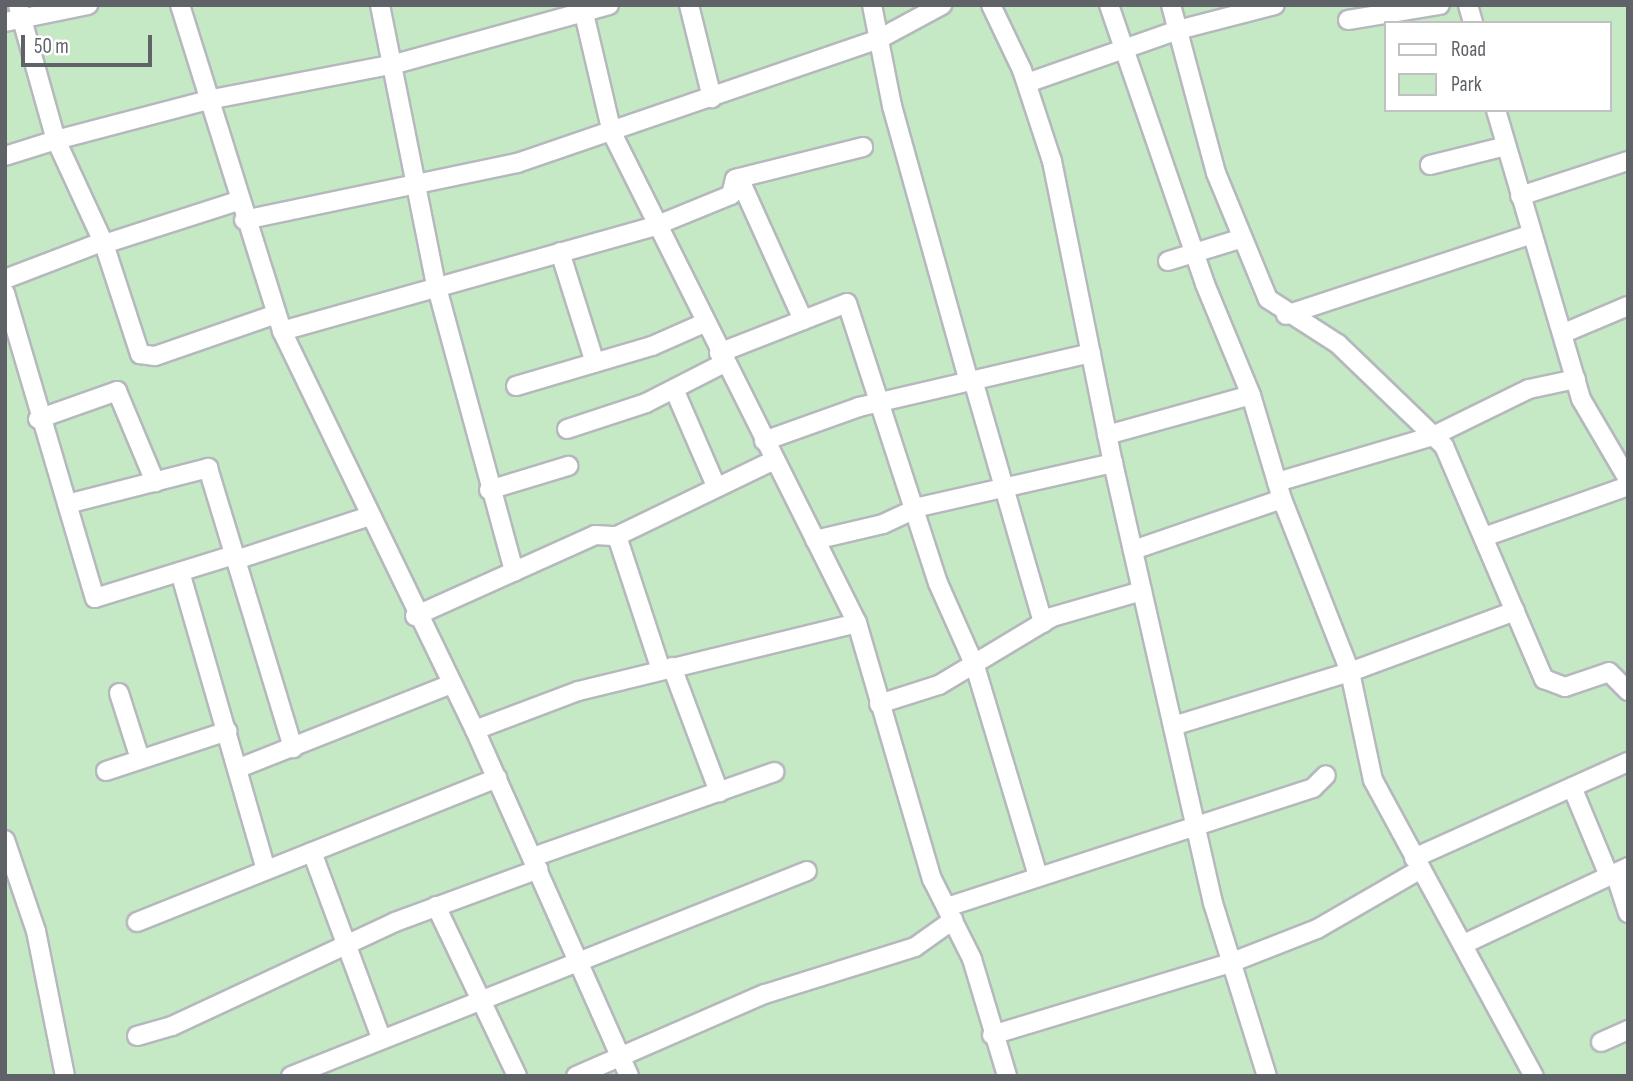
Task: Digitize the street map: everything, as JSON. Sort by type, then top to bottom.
[{"type":"street","points":[[88,5],[15,15],[56,140],[103,243],[140,354],[155,356],[276,314]]},
{"type":"street","points":[[180,5],[238,201],[282,331],[415,616],[475,730],[580,958],[629,1076]]},
{"type":"street","points":[[380,5],[395,64],[436,284],[484,443],[489,490],[514,572]]},
{"type":"street","points":[[5,156],[208,100],[395,64],[583,9],[609,5]]},
{"type":"street","points":[[689,5],[712,98]]},
{"type":"street","points":[[872,5],[971,381],[1043,623]]},
{"type":"street","points":[[244,220],[416,179],[517,163],[879,39],[942,5]]},
{"type":"street","points":[[991,5],[1027,83],[1052,161],[1113,463],[1195,826],[1230,963],[1267,1076]]},
{"type":"street","points":[[1109,5],[1196,254],[1251,395],[1280,491],[1350,672],[1373,780],[1418,864],[1466,943],[1534,1076]]},
{"type":"street","points":[[1171,5],[1216,173],[1268,299],[1286,314],[1338,344],[1444,446],[1544,679],[1554,686],[1596,674],[1621,674],[1628,691]]},
{"type":"street","points":[[1027,83],[1178,30],[1275,5]]},
{"type":"street","points":[[1348,20],[1440,5]]},
{"type":"street","points":[[583,9],[612,132],[655,226],[857,623],[879,704],[950,914],[972,959],[992,1035],[1007,1076]]},
{"type":"street","points":[[1497,112],[1530,235],[1564,333],[1576,379],[1628,479]]},
{"type":"street","points":[[1430,165],[1506,146]]},
{"type":"street","points":[[739,178],[863,147]]},
{"type":"street","points":[[1520,196],[1628,162]]},
{"type":"street","points":[[282,331],[436,284],[655,226],[731,195],[739,178]]},
{"type":"street","points":[[739,178],[803,320]]},
{"type":"street","points":[[5,279],[103,243],[238,201]]},
{"type":"street","points":[[1286,314],[1530,235]]},
{"type":"street","points":[[1168,261],[1242,238]]},
{"type":"street","points":[[560,252],[595,363]]},
{"type":"street","points":[[5,293],[38,419],[67,503],[95,598],[370,516]]},
{"type":"street","points":[[567,429],[674,389],[722,358],[846,303],[913,510],[975,666],[1038,876]]},
{"type":"street","points":[[1564,333],[1628,306]]},
{"type":"street","points":[[516,386],[595,363],[704,323]]},
{"type":"street","points":[[764,441],[878,403],[1091,353]]},
{"type":"street","points":[[1133,550],[1280,491],[1433,436],[1530,390],[1576,379]]},
{"type":"street","points":[[674,389],[716,486]]},
{"type":"street","points":[[38,419],[117,391],[155,482]]},
{"type":"street","points":[[1107,435],[1251,395]]},
{"type":"street","points":[[415,616],[596,535],[617,536],[774,460]]},
{"type":"street","points":[[815,540],[1004,486],[1113,463]]},
{"type":"street","points":[[489,490],[568,466]]},
{"type":"street","points":[[67,503],[208,468],[293,748]]},
{"type":"street","points":[[1484,537],[1628,486]]},
{"type":"street","points":[[617,536],[667,669],[719,792]]},
{"type":"street","points":[[180,572],[239,768]]},
{"type":"street","points":[[879,704],[975,666],[1043,623],[1142,591]]},
{"type":"street","points":[[1173,726],[1350,672],[1515,611]]},
{"type":"street","points":[[475,730],[578,691],[857,623]]},
{"type":"street","points":[[266,870],[234,774],[239,768],[452,684]]},
{"type":"street","points":[[119,693],[140,759]]},
{"type":"street","points":[[106,771],[228,731]]},
{"type":"street","points":[[992,1035],[1230,963],[1317,929],[1418,864],[1628,762]]},
{"type":"street","points":[[137,1035],[172,1026],[347,943],[536,863],[774,772]]},
{"type":"street","points":[[576,1076],[765,995],[915,947],[950,914],[1038,876],[1313,788],[1326,775]]},
{"type":"street","points":[[136,922],[497,778]]},
{"type":"street","points":[[1572,787],[1617,872],[1628,913]]},
{"type":"street","points":[[5,840],[36,931],[65,1076]]},
{"type":"street","points":[[312,852],[381,1038]]},
{"type":"street","points":[[291,1076],[480,997],[807,872]]},
{"type":"street","points":[[1466,943],[1617,872]]},
{"type":"street","points":[[436,906],[517,1076]]},
{"type":"street","points":[[1601,1042],[1628,1030]]},
{"type":"green space","points":[[5,5],[1628,5],[1628,1076],[5,1076]]}]
